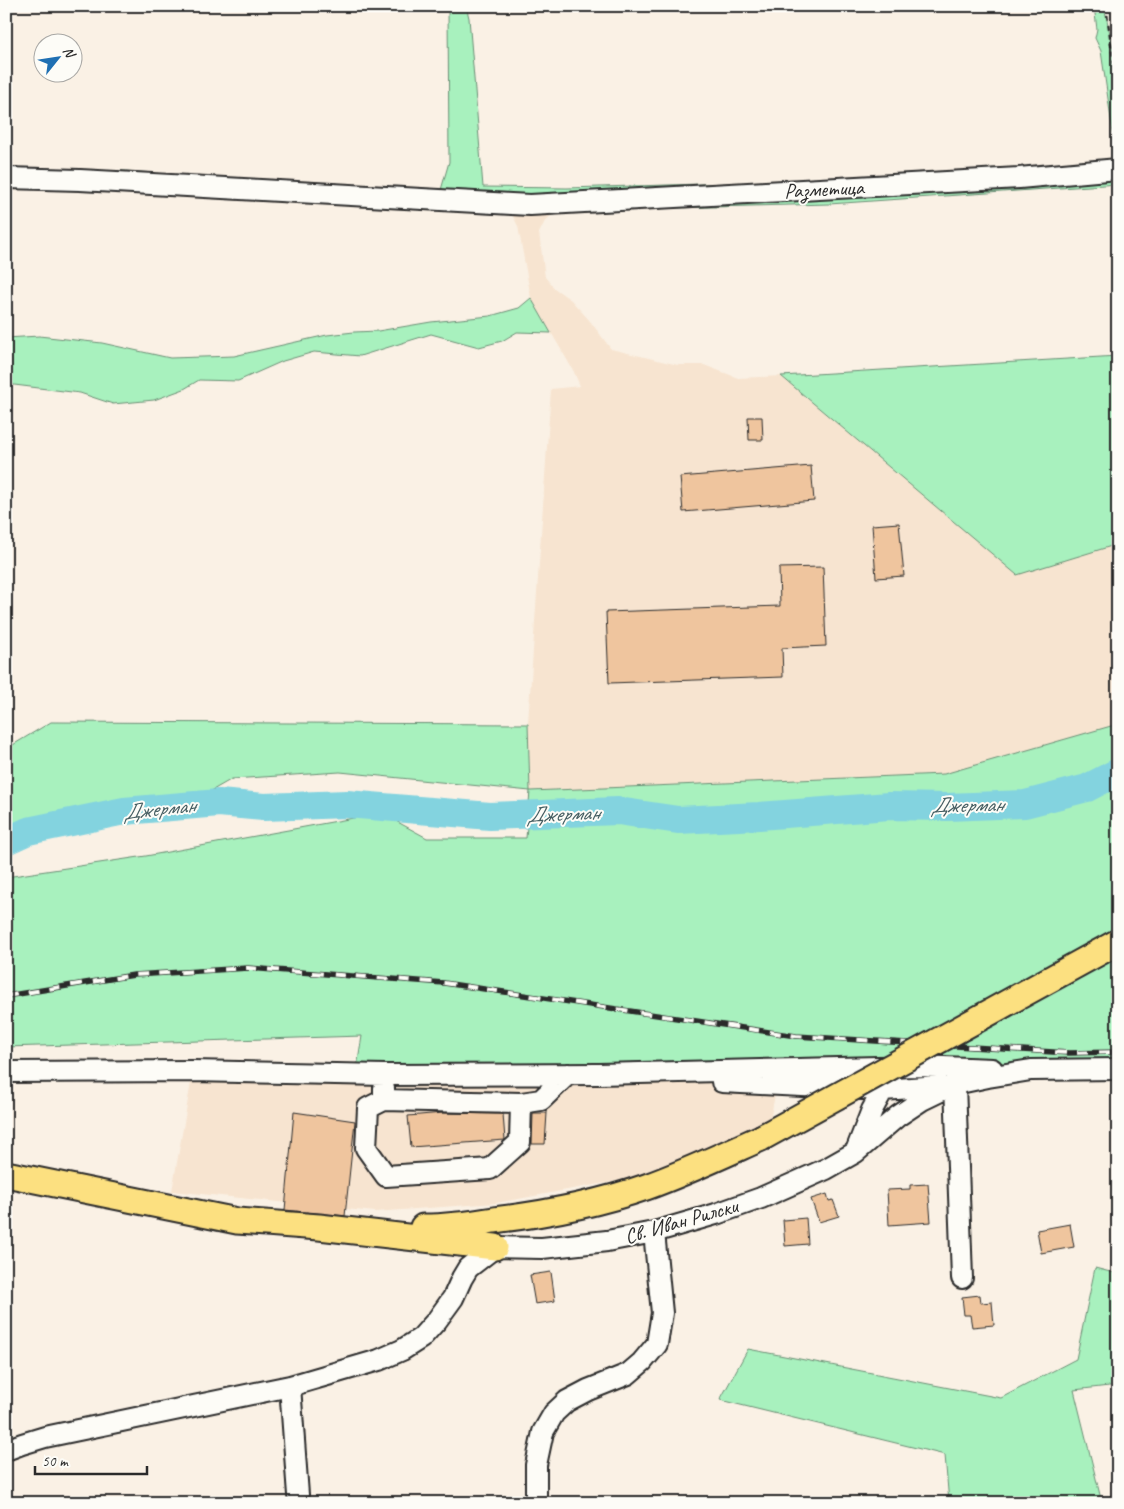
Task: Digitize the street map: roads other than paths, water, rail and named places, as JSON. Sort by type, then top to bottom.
[{"type":"main road","points":[[319,1227],[445,1227],[513,1218],[567,1208],[645,1187],[761,1138],[1118,942]]},
{"type":"main road","points":[[6,1173],[238,1221],[319,1227],[495,1247]]},
{"type":"main road","points":[[495,1247],[491,1240],[492,1233],[497,1227],[513,1218]]},
{"type":"street","name":"Разметица","points":[[6,178],[80,180],[530,205],[1018,178],[1118,169]]},
{"type":"street","points":[[6,1072],[194,1071],[385,1075],[599,1074],[919,1066],[1031,1070]]},
{"type":"street","points":[[856,1152],[863,1130],[883,1090],[899,1077],[919,1066]]},
{"type":"street","name":"Св. Иван Рилски","points":[[495,1247],[542,1248],[607,1241],[654,1232],[716,1214],[761,1198],[826,1169],[856,1152],[922,1100],[955,1084],[1031,1070],[1118,1070]]},
{"type":"street","points":[[521,1103],[520,1142],[490,1169],[386,1176],[366,1148],[368,1108],[384,1100],[521,1103],[541,1100],[568,1074]]},
{"type":"street","points":[[599,1074],[883,1090],[955,1084],[962,1278]]},
{"type":"street","points":[[384,1100],[385,1075]]},
{"type":"street","points":[[536,1503],[536,1465],[543,1432],[554,1414],[568,1401],[588,1390],[628,1374],[642,1362],[657,1344],[662,1312],[654,1232]]},
{"type":"street","points":[[6,1450],[45,1437],[290,1386],[380,1360],[402,1350],[420,1338],[437,1320],[453,1298],[468,1268],[495,1247]]},
{"type":"street","points":[[290,1386],[298,1495]]},
{"type":"waterway","name":"Джерман","points":[[6,841],[28,831],[124,811],[219,803],[264,807],[347,804],[490,816],[618,811],[678,820],[889,806],[947,807],[1025,804],[1087,788],[1118,772]]},
{"type":"railway","points":[[6,996],[134,975],[248,968],[444,983],[796,1036],[1069,1053],[1118,1052]]}]
